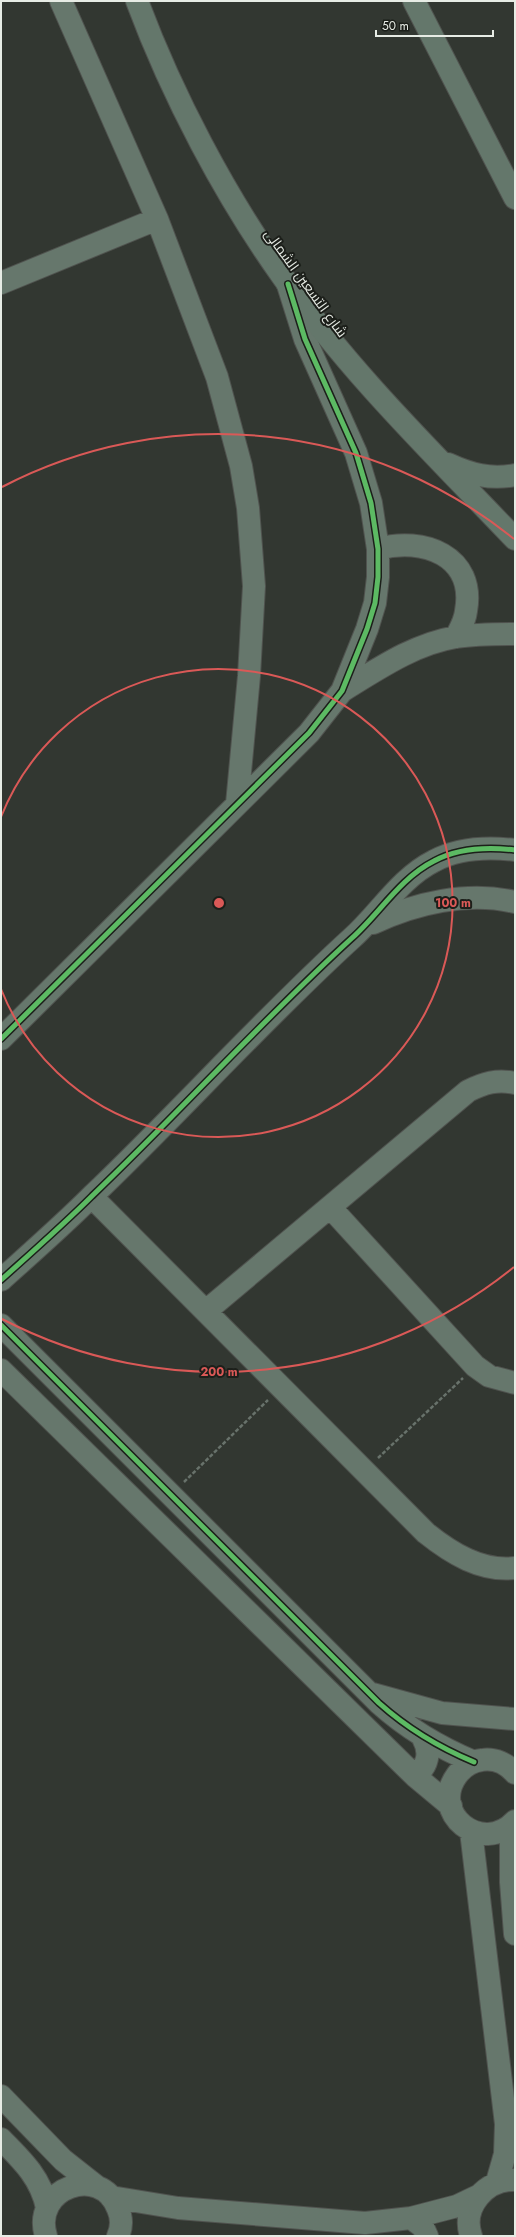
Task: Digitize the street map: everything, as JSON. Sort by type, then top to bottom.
[{"type":"main road","name":"شارع التسعين الشمالى","points":[[137,1],[163,64],[204,146],[253,232],[288,284],[336,346],[388,407],[515,539]]},
{"type":"main road","points":[[414,1],[515,198]]},
{"type":"main road","points":[[441,461],[470,474],[483,477],[495,478],[515,475]]},
{"type":"street","points":[[61,1],[157,219],[217,377],[230,420],[248,508],[254,586],[249,676],[237,804]]},
{"type":"street","points":[[1,283],[157,219]]},
{"type":"street","points":[[1,1039],[309,733],[342,691],[367,629],[375,603],[378,577],[378,549],[371,504],[356,453],[305,339],[288,284]]},
{"type":"street","points":[[378,549],[399,545],[420,545],[439,552],[454,565],[464,582],[467,602],[463,622],[456,637]]},
{"type":"street","points":[[342,691],[399,657],[427,645],[456,637],[515,634]]},
{"type":"street","points":[[1,1280],[92,1197],[310,976],[366,926],[416,872],[435,860],[477,849],[515,850]]},
{"type":"street","points":[[366,926],[398,911],[428,903],[455,899],[497,898],[515,902]]},
{"type":"street","points":[[206,1311],[468,1091],[485,1083],[504,1081],[515,1083]]},
{"type":"street","points":[[92,1197],[426,1533],[451,1552],[479,1564],[515,1568]]},
{"type":"street","points":[[330,1207],[475,1366],[489,1376],[515,1382]]},
{"type":"street","points":[[1,1325],[367,1692],[400,1722],[423,1738],[474,1762]]},
{"type":"street","points":[[1,1370],[415,1776],[451,1806]]},
{"type":"street","points":[[134,1501],[156,1480]]},
{"type":"street","points":[[367,1692],[442,1713],[515,1719]]},
{"type":"street","points":[[415,1776],[425,1766],[428,1759],[427,1744],[423,1738]]},
{"type":"street","points":[[511,1767],[490,1760],[474,1762],[462,1769],[454,1778],[450,1790],[451,1806],[457,1819],[471,1831],[482,1834],[495,1833],[513,1823]]},
{"type":"street","points":[[513,1823],[511,1882],[515,1934]]},
{"type":"street","points":[[46,2236],[44,2220],[47,2208],[57,2194],[67,2188],[84,2184],[104,2192],[178,2208],[365,2223],[411,2218],[456,2206],[506,2181],[505,2154],[511,2143],[471,1831]]},
{"type":"street","points":[[1,2096],[63,2160],[104,2192],[120,2213],[121,2222],[118,2236]]},
{"type":"street","points":[[1,2139],[35,2176],[47,2208]]},
{"type":"street","points":[[471,2236],[469,2219],[472,2207],[478,2196]]},
{"type":"street","points":[[411,2218],[423,2227],[427,2236]]},
{"type":"path","points":[[365,1471],[475,1366]]},
{"type":"path","points":[[171,1495],[281,1387]]},
{"type":"cycle path","points":[[1,1039],[309,733],[342,691],[367,629],[375,603],[378,577],[378,549],[371,503],[356,453],[305,339],[288,284]]},
{"type":"cycle path","points":[[1,1280],[70,1218],[125,1164],[318,969],[362,928],[390,897],[411,877],[434,861],[453,853],[484,849],[515,850]]},
{"type":"cycle path","points":[[1,1325],[379,1703],[424,1737],[474,1762]]}]
